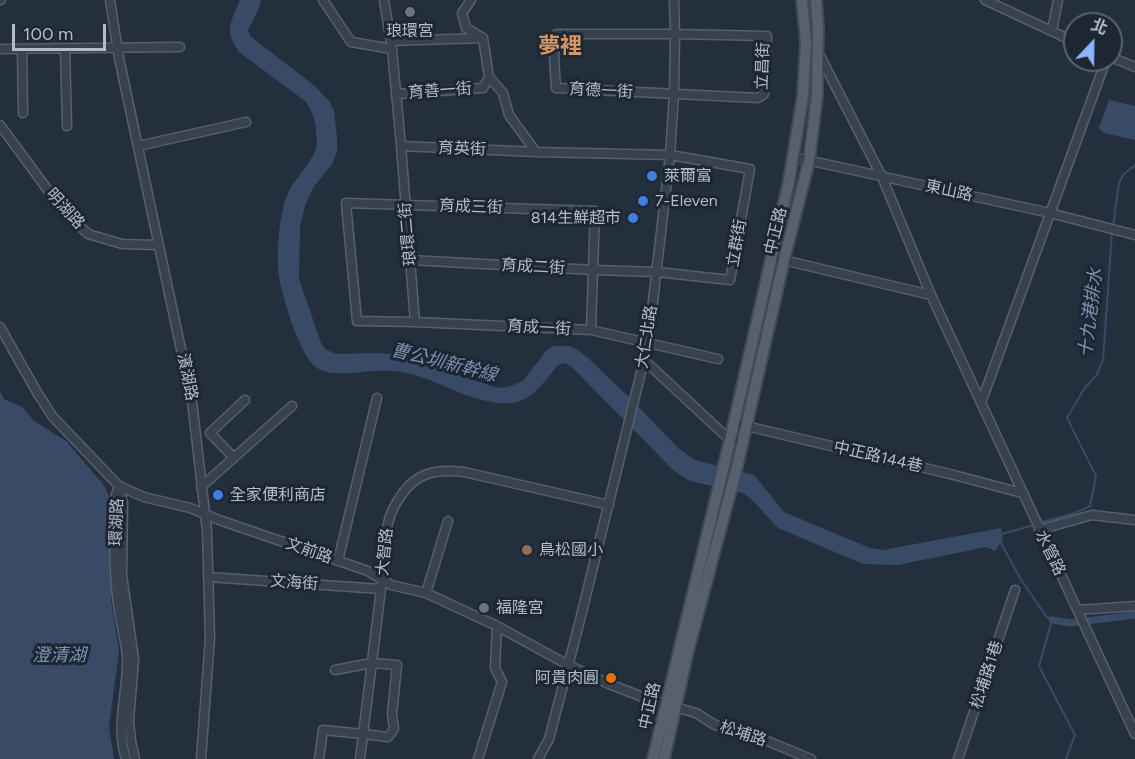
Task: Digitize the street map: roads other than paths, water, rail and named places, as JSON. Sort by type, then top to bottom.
[{"type":"main road","name":"中正路","points":[[664,759],[671,706],[789,181],[803,96],[806,43],[802,0]]},
{"type":"main road","name":"中正路","points":[[653,759],[688,651],[732,487],[809,160],[817,96],[819,54],[816,0]]},
{"type":"street","name":"濱湖路","points":[[110,0],[138,146],[192,401],[207,531],[210,638],[201,759]]},
{"type":"street","points":[[323,0],[351,42],[392,45],[483,38]]},
{"type":"street","points":[[384,0],[392,45],[401,146]]},
{"type":"street","points":[[471,0],[462,14],[466,28],[483,38]]},
{"type":"street","name":"大仁北路","points":[[538,759],[549,739],[648,344],[674,95],[674,0]]},
{"type":"street","points":[[985,0],[1063,36]]},
{"type":"street","points":[[1052,31],[1058,0]]},
{"type":"street","name":"育德一街","points":[[674,95],[556,88],[554,56],[557,34],[675,34]]},
{"type":"street","name":"立昌街","points":[[674,95],[760,98],[764,93],[767,36],[675,34]]},
{"type":"street","name":"育善一街","points":[[397,94],[483,88],[489,77],[483,38]]},
{"type":"street","points":[[0,49],[180,47]]},
{"type":"street","points":[[66,48],[67,126]]},
{"type":"street","points":[[22,49],[22,113]]},
{"type":"street","points":[[819,54],[882,177]]},
{"type":"street","points":[[981,403],[1102,72]]},
{"type":"street","points":[[489,77],[503,93],[509,115],[536,152]]},
{"type":"street","points":[[138,146],[246,122]]},
{"type":"street","name":"明湖路","points":[[0,126],[61,208],[88,234],[122,244],[159,245]]},
{"type":"street","name":"育英街","points":[[401,146],[669,155],[750,169]]},
{"type":"street","name":"琅環二街","points":[[401,146],[415,322]]},
{"type":"street","name":"東山路","points":[[793,157],[1050,213],[1135,235]]},
{"type":"street","name":"立群街","points":[[657,272],[730,280],[750,169]]},
{"type":"street","name":"水管路","points":[[882,177],[931,295],[1135,735]]},
{"type":"street","name":"育成三街","points":[[357,321],[346,203],[595,211],[594,270]]},
{"type":"street","points":[[771,257],[931,295]]},
{"type":"street","name":"育成二街","points":[[410,260],[657,272]]},
{"type":"street","points":[[591,330],[594,270]]},
{"type":"street","name":"育成一街","points":[[357,321],[591,330],[718,359]]},
{"type":"street","name":"文前路","points":[[0,327],[53,417],[119,486],[144,497],[190,508],[369,571],[382,585],[426,593],[497,626],[568,665],[620,688],[671,706]]},
{"type":"street","points":[[644,360],[730,440],[743,442]]},
{"type":"street","points":[[338,561],[377,398]]},
{"type":"street","points":[[234,458],[210,433],[245,400]]},
{"type":"street","points":[[201,487],[292,406]]},
{"type":"street","name":"中正路144巷","points":[[734,425],[950,474],[1022,493]]},
{"type":"street","name":"大智路","points":[[360,759],[382,585],[386,526],[401,494],[424,474],[445,470],[464,472],[609,505]]},
{"type":"street","name":"環湖路","points":[[119,486],[115,498],[116,577],[118,604],[127,654],[121,728],[126,759]]},
{"type":"street","name":"環湖路","points":[[119,486],[123,503],[122,575],[134,659],[129,721],[135,759]]},
{"type":"street","points":[[1038,528],[1092,515],[1135,520]]},
{"type":"street","points":[[426,593],[448,521]]},
{"type":"street","name":"文海街","points":[[208,577],[382,585]]},
{"type":"street","name":"松埔路1巷","points":[[958,759],[1015,590]]},
{"type":"street","points":[[1079,613],[1135,606]]},
{"type":"street","points":[[478,759],[502,682],[495,668],[497,626]]},
{"type":"street","points":[[319,759],[323,730],[388,737],[394,729],[392,714],[397,666],[372,663],[335,670]]},
{"type":"street","name":"松埔路","points":[[671,706],[696,714],[715,725],[753,735],[811,759]]},
{"type":"water","points":[[240,0],[261,0],[248,30],[250,36],[316,87],[330,102],[334,111],[337,152],[332,164],[313,188],[305,206],[300,227],[299,279],[325,349],[336,354],[401,355],[499,388],[523,381],[546,351],[553,346],[569,346],[589,359],[679,449],[695,460],[754,475],[784,512],[870,548],[883,550],[1001,528],[1001,540],[995,551],[986,547],[898,565],[863,564],[778,528],[743,493],[690,481],[674,471],[572,367],[565,364],[557,366],[529,396],[512,403],[485,401],[403,372],[330,373],[317,368],[311,363],[301,346],[286,306],[280,285],[278,257],[280,224],[287,195],[317,146],[315,122],[305,101],[239,52],[234,44],[230,27]]},
{"type":"water","points":[[1109,100],[1135,106],[1135,140],[1104,133],[1099,128]]},
{"type":"water","name":"澄清湖","points":[[0,392],[4,399],[22,407],[34,421],[66,441],[103,484],[112,502],[111,600],[119,651],[109,727],[114,759],[0,759]]},
{"type":"waterway","name":"十九港排水","points":[[1113,227],[1119,183],[1123,175],[1135,165]]},
{"type":"waterway","name":"十九港排水","points":[[1039,523],[1075,513],[1090,506],[1096,476],[1067,418],[1084,389],[1096,376],[1103,360],[1112,233]]},
{"type":"waterway","name":"十九港排水","points":[[1002,534],[1034,525]]},
{"type":"waterway","points":[[1002,534],[1001,543],[1020,578],[1046,616],[1052,620],[1039,666],[1075,735],[1066,759]]},
{"type":"waterway","name":"曹公圳新幹線","points":[[1052,620],[1071,623],[1135,615]]},
{"type":"place","name":"琅環宮","points":[[410,12]]},
{"type":"place","name":"萊爾富","points":[[652,176]]},
{"type":"place","name":"7-Eleven","points":[[643,201]]},
{"type":"place","name":"814生鮮超市","points":[[633,218]]},
{"type":"place","name":"全家便利商店","points":[[218,495]]},
{"type":"place","name":"鳥松國小","points":[[527,550]]},
{"type":"place","name":"福隆宮","points":[[484,608]]},
{"type":"place","name":"阿貴肉圓","points":[[611,678]]},
{"type":"district","name":"夢裡","points":[[560,47]]}]
